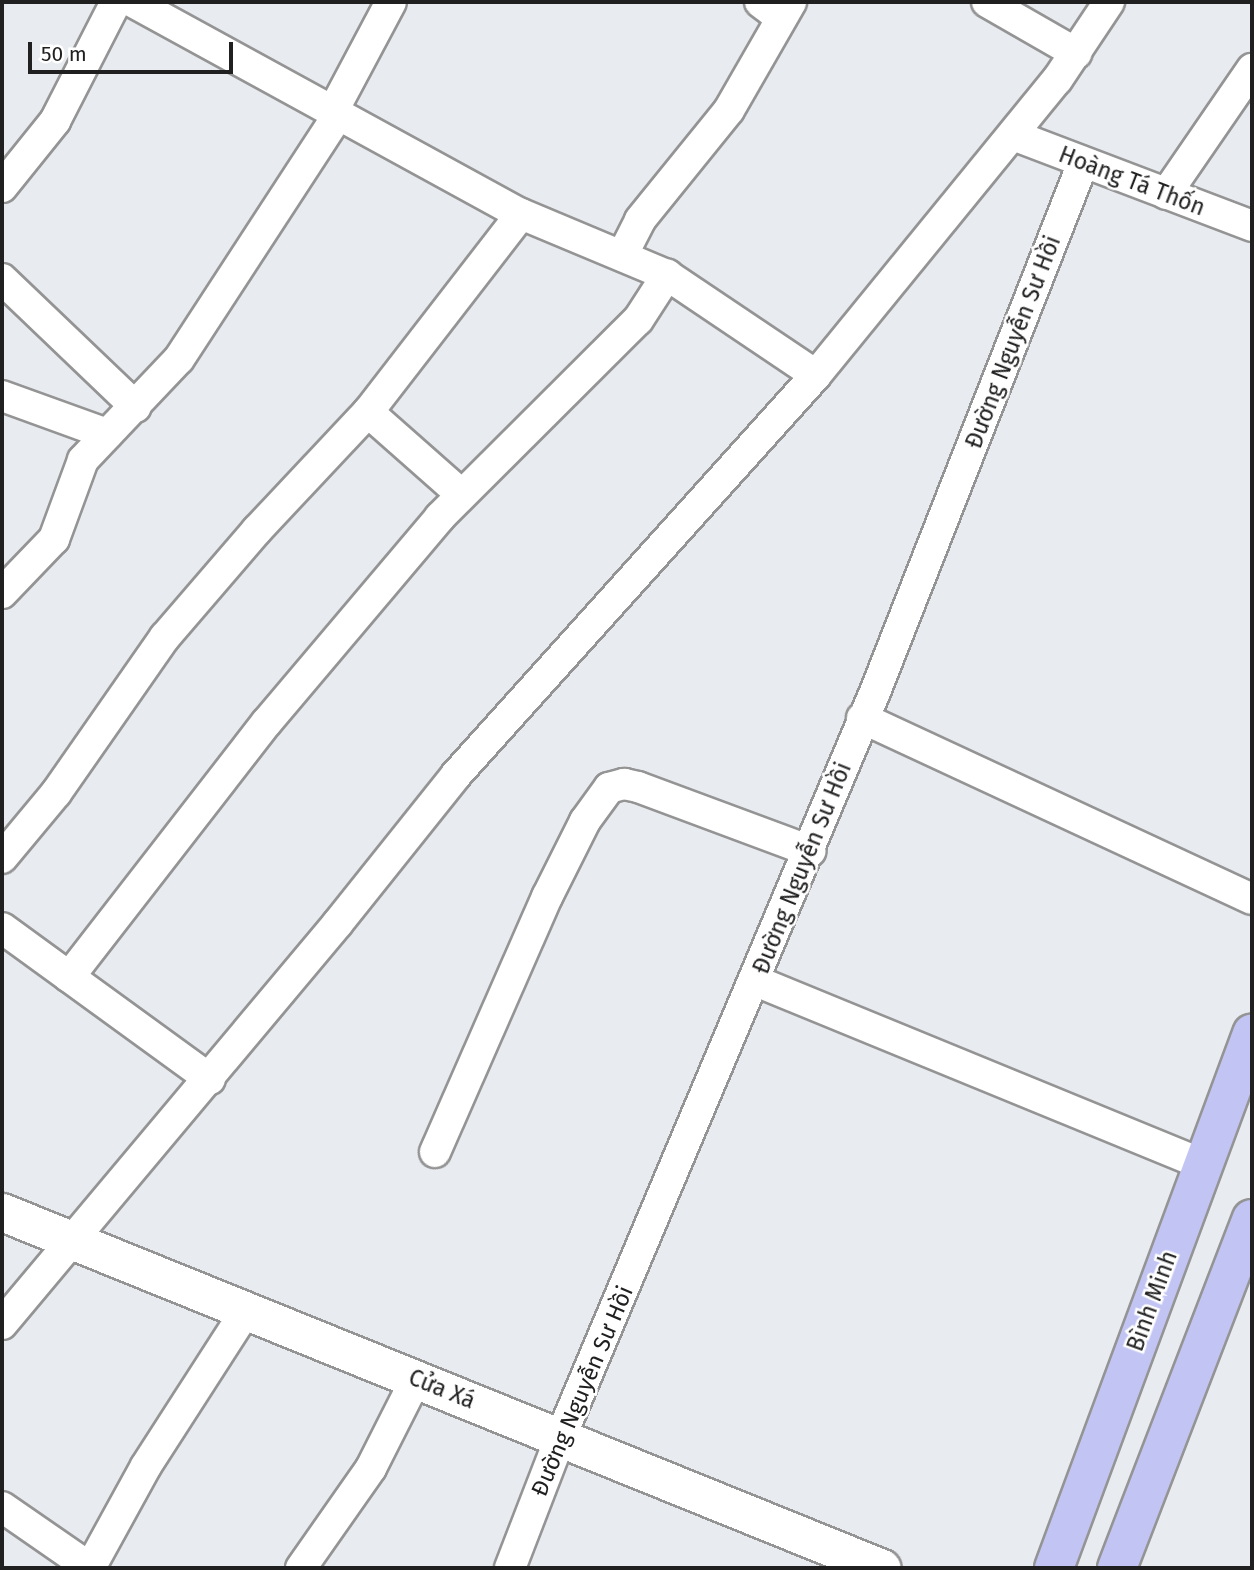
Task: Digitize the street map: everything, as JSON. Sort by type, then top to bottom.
[{"type":"main road","name":"Bình Minh","points":[[1054,1568],[1252,1034]]},
{"type":"main road","points":[[1117,1568],[1252,1219]]},
{"type":"street","points":[[2,187],[55,121],[116,2]]},
{"type":"street","points":[[133,2],[521,214],[623,254],[667,275],[816,375]]},
{"type":"street","points":[[2,593],[54,539],[74,477],[107,434],[136,407],[179,359],[215,308],[336,113],[391,2]]},
{"type":"street","points":[[987,2],[1076,53]]},
{"type":"street","points":[[2,1324],[210,1079],[456,775],[816,375],[1013,135],[1076,53],[1109,2]]},
{"type":"street","points":[[623,254],[640,220],[729,110],[777,7]]},
{"type":"street","points":[[1166,194],[1252,69]]},
{"type":"street","name":"Hoàng Tá Thốn","points":[[1013,135],[1252,226]]},
{"type":"street","name":"Đường Nguyễn Sư Hồi","points":[[510,1568],[561,1436],[810,851],[1083,163]]},
{"type":"street","points":[[2,858],[56,793],[165,637],[257,530],[368,412],[521,214]]},
{"type":"street","points":[[69,977],[267,722],[461,494],[638,320],[667,275]]},
{"type":"street","points":[[2,279],[136,407]]},
{"type":"street","points":[[2,396],[107,434]]},
{"type":"street","points":[[368,412],[461,494]]},
{"type":"street","points":[[862,718],[1252,900]]},
{"type":"street","points":[[435,1152],[547,897],[585,821],[609,788],[624,784],[638,787],[810,851]]},
{"type":"street","points":[[2,929],[210,1079]]},
{"type":"street","points":[[756,981],[1202,1164]]},
{"type":"street","name":"Cửa Xá","points":[[2,1212],[882,1568]]},
{"type":"street","points":[[2,1507],[90,1568],[146,1466],[246,1311]]},
{"type":"street","points":[[301,1568],[371,1468],[416,1379]]}]
